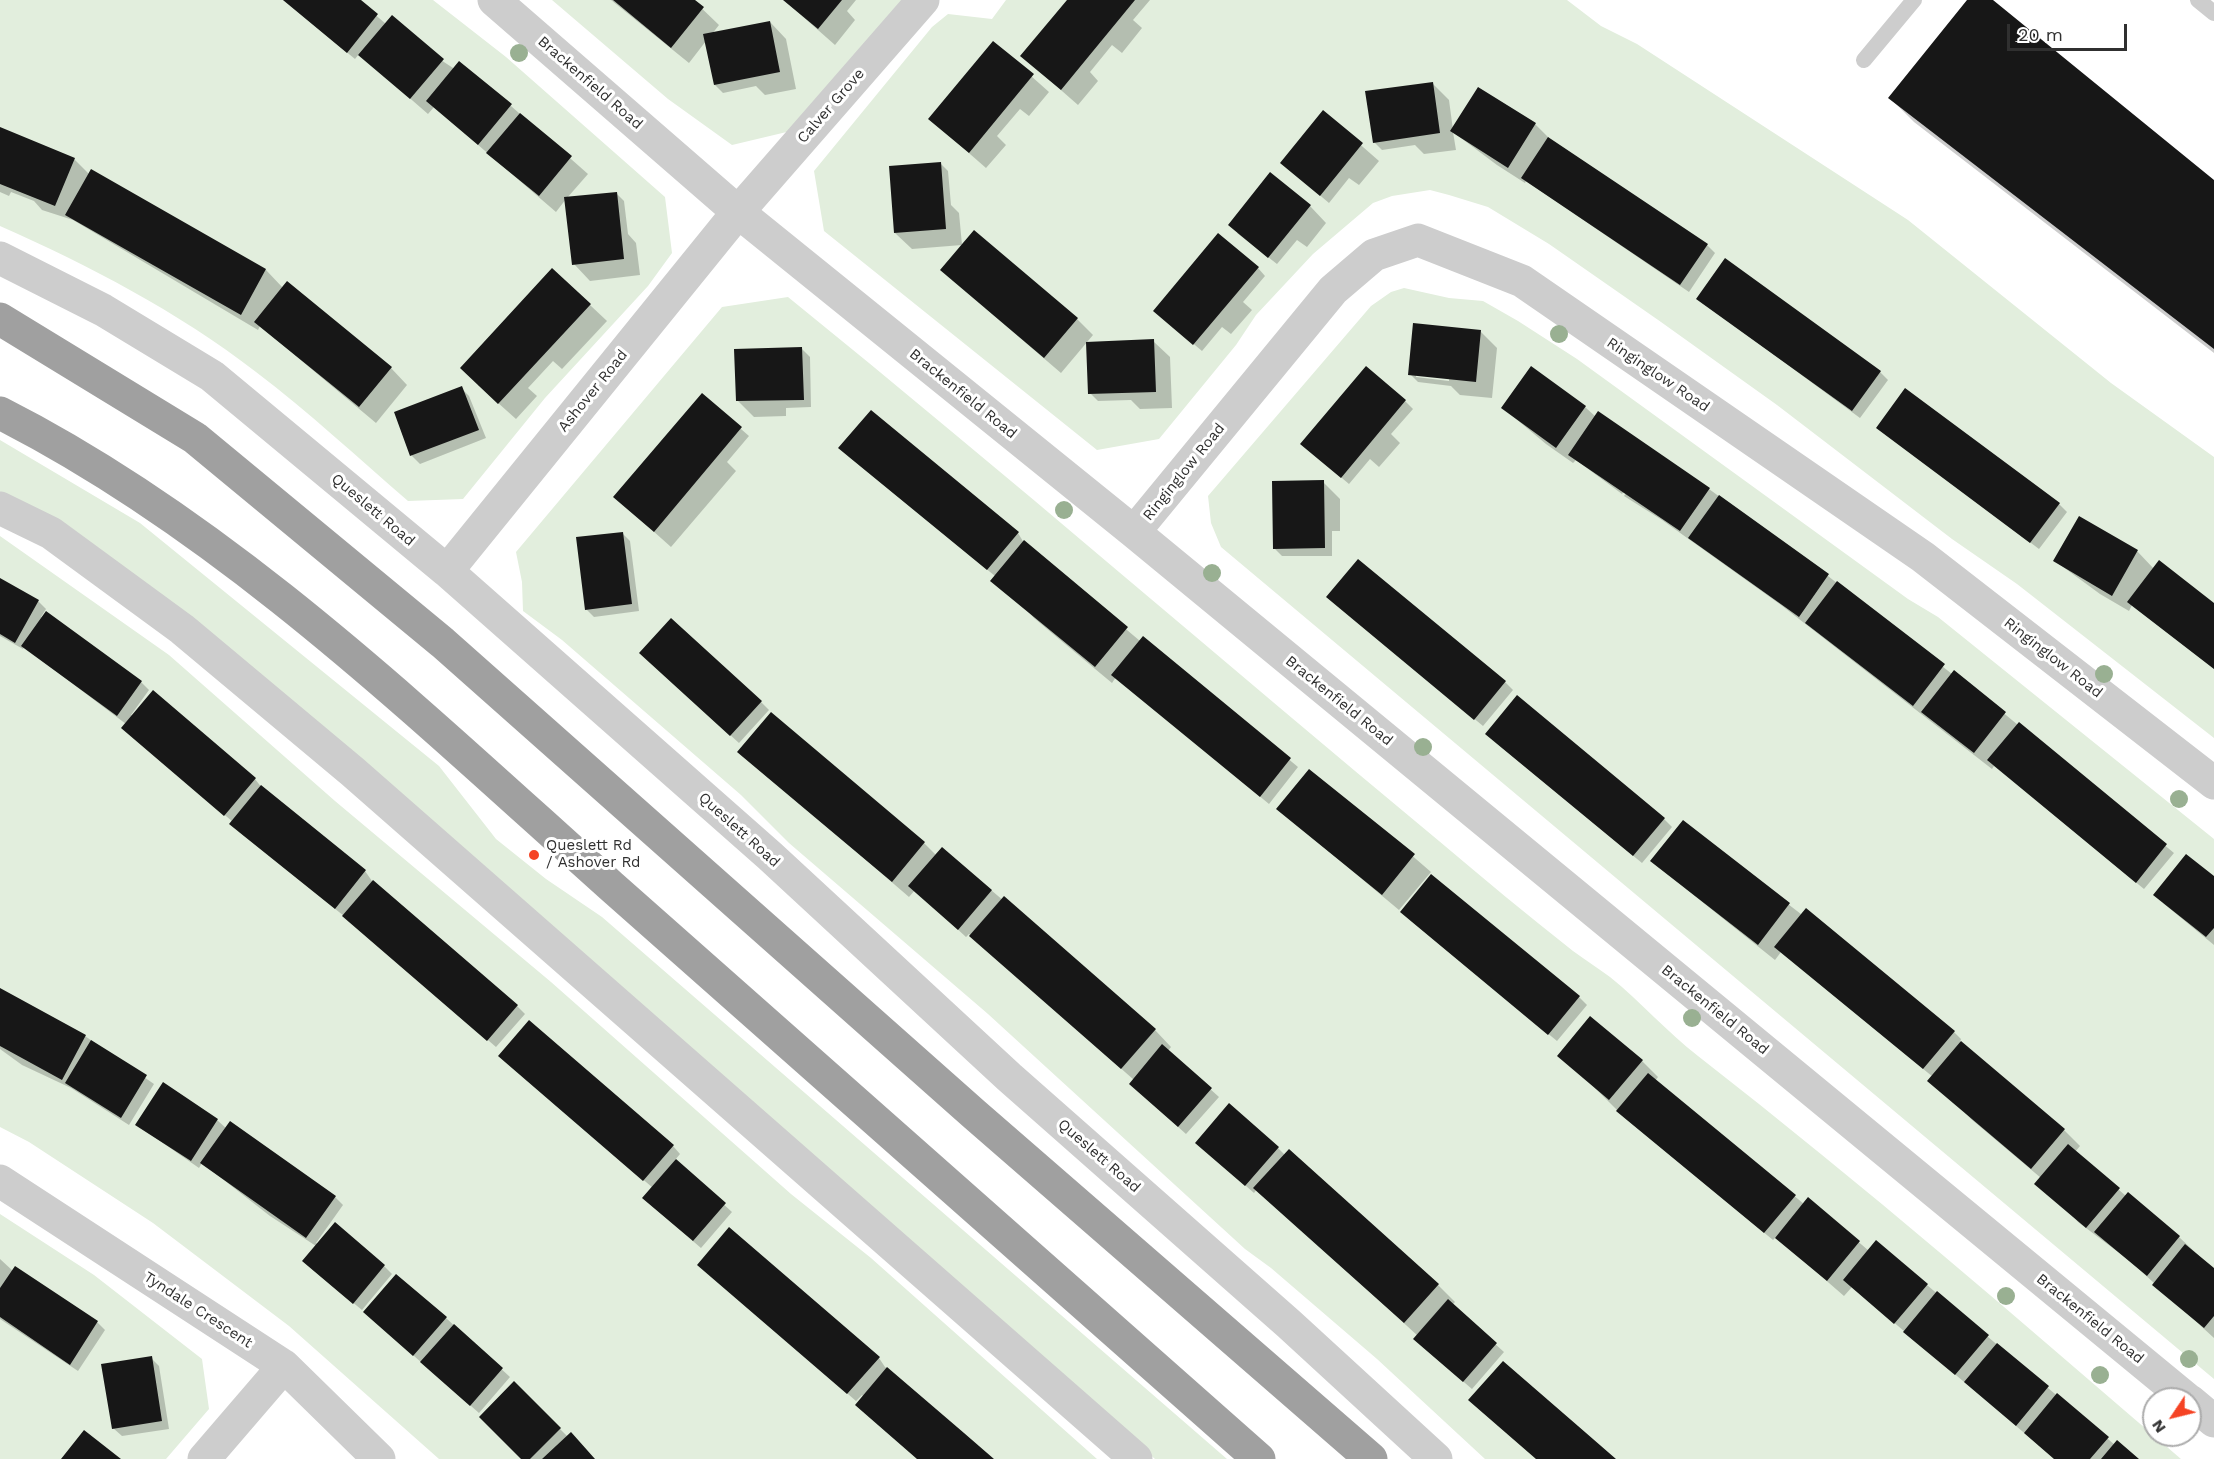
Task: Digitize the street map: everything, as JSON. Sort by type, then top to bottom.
[{"type":"highway","points":[[0,320],[195,438],[443,643],[983,1122],[1371,1459]]},
{"type":"highway","points":[[0,413],[49,438],[165,513],[272,592],[389,688],[921,1163],[1259,1459]]},
{"type":"street","name":"Brackenfield Road","points":[[494,0],[738,212],[1134,532],[2173,1387]]},
{"type":"street","name":"Calver Grove","points":[[738,212],[923,0]]},
{"type":"street","name":"Ashover Road","points":[[447,571],[738,212]]},
{"type":"street","name":"Ringinglow Road","points":[[1134,532],[1333,291],[1374,255],[1418,240],[1522,281],[1923,557],[2214,783]]},
{"type":"street","name":"Queslett Road","points":[[0,258],[103,310],[212,376],[447,571],[770,856],[1009,1077],[1281,1316],[1436,1459]]},
{"type":"street","points":[[0,508],[51,533],[209,651],[406,819],[1136,1459]]},
{"type":"street","name":"Tyndale Crescent","points":[[0,1181],[284,1366],[379,1459]]},
{"type":"street","points":[[204,1459],[284,1366]]},
{"type":"street","name":"Brackenfield Road","points":[[2202,1411],[2214,1421]]},
{"type":"lane","points":[[1864,60],[1914,0]]},
{"type":"lane","points":[[2198,0],[2214,13]]},
{"type":"green space","points":[[0,0],[433,0],[506,57],[665,197],[672,253],[648,286],[545,398],[463,499],[408,501],[276,387],[195,329],[100,274],[0,226]]},
{"type":"green space","points":[[552,0],[905,0],[795,130],[732,145],[668,99]]},
{"type":"green space","points":[[1006,0],[1567,0],[1601,26],[1637,44],[1908,220],[2111,383],[2214,457],[2214,738],[2017,584],[1952,539],[1777,405],[1661,322],[1549,244],[1488,207],[1430,190],[1392,196],[1373,203],[1313,254],[1256,315],[1236,345],[1159,439],[1097,450],[824,231],[814,171],[932,27],[948,14],[992,19]]},
{"type":"green space","points":[[1404,288],[1449,298],[1483,301],[1577,359],[1908,599],[1938,617],[2214,839],[2214,1379],[1221,547],[1211,523],[1208,496],[1371,306],[1391,292]]},
{"type":"green space","points":[[788,297],[1505,896],[1573,951],[1610,977],[1687,1047],[1882,1204],[2002,1305],[2142,1425],[2142,1447],[2167,1447],[2181,1459],[1485,1459],[1377,1359],[1271,1268],[1245,1249],[988,1014],[789,843],[741,795],[562,640],[523,611],[522,582],[516,552],[722,307]]},
{"type":"green space","points":[[0,440],[140,523],[439,766],[496,839],[546,879],[602,917],[1227,1459],[1155,1459],[981,1304],[0,492]]},
{"type":"green space","points":[[0,536],[169,655],[335,801],[551,982],[791,1194],[871,1258],[1097,1459],[439,1459],[289,1326],[153,1223],[29,1142],[0,1127]]},
{"type":"green space","points":[[0,1214],[94,1275],[202,1359],[209,1409],[166,1459],[0,1459]]},
{"type":"building","points":[[283,0],[361,0],[378,14],[347,53]]},
{"type":"building","points":[[613,0],[695,0],[704,7],[671,48]]},
{"type":"building","points":[[783,0],[842,0],[818,29]]},
{"type":"building","points":[[1067,0],[1135,0],[1061,90],[1020,56]]},
{"type":"building","points":[[1967,0],[1993,0],[2214,180],[2214,349],[1888,98]]},
{"type":"building","points":[[392,15],[444,59],[410,99],[358,55]]},
{"type":"building","points":[[770,21],[780,72],[714,85],[703,34]]},
{"type":"building","points":[[993,41],[1034,74],[969,153],[928,119]]},
{"type":"building","points":[[459,61],[512,104],[478,145],[426,101]]},
{"type":"building","points":[[1433,82],[1440,133],[1373,143],[1365,91]]},
{"type":"building","points":[[1478,87],[1536,123],[1508,168],[1450,131]]},
{"type":"building","points":[[1323,110],[1363,143],[1320,196],[1280,163]]},
{"type":"building","points":[[520,113],[572,156],[539,196],[486,153]]},
{"type":"building","points":[[0,127],[75,158],[55,206],[0,184]]},
{"type":"building","points":[[1548,137],[1708,244],[1680,285],[1521,178]]},
{"type":"building","points":[[941,162],[946,229],[894,233],[889,166]]},
{"type":"building","points":[[91,169],[266,269],[241,315],[65,215]]},
{"type":"building","points":[[1270,172],[1311,205],[1268,258],[1228,225]]},
{"type":"building","points":[[617,192],[624,259],[572,265],[564,197]]},
{"type":"building","points":[[974,230],[1078,318],[1044,358],[940,270]]},
{"type":"building","points":[[1218,233],[1259,267],[1193,345],[1153,311]]},
{"type":"building","points":[[1725,258],[1881,371],[1852,411],[1696,299]]},
{"type":"building","points":[[552,268],[591,304],[498,404],[460,368]]},
{"type":"building","points":[[287,281],[392,367],[359,407],[254,322]]},
{"type":"building","points":[[1413,323],[1481,330],[1476,382],[1408,375]]},
{"type":"building","points":[[1154,339],[1156,392],[1088,394],[1086,342]]},
{"type":"building","points":[[802,347],[804,400],[736,401],[734,349]]},
{"type":"building","points":[[1366,366],[1406,400],[1341,478],[1300,444]]},
{"type":"building","points":[[1531,366],[1586,406],[1556,448],[1501,408]]},
{"type":"building","points":[[462,386],[479,430],[410,456],[394,412]]},
{"type":"building","points":[[1905,388],[2060,503],[2030,543],[1876,428]]},
{"type":"building","points":[[702,393],[742,427],[654,532],[613,497]]},
{"type":"building","points":[[871,410],[1019,532],[987,570],[838,448]]},
{"type":"building","points":[[1598,411],[1710,488],[1680,531],[1568,455]]},
{"type":"building","points":[[1324,480],[1325,548],[1273,549],[1272,481]]},
{"type":"building","points":[[1719,495],[1829,574],[1799,617],[1688,538]]},
{"type":"building","points":[[2079,516],[2138,550],[2112,596],[2053,561]]},
{"type":"building","points":[[623,532],[632,604],[585,610],[576,537]]},
{"type":"building","points":[[1024,540],[1128,627],[1095,667],[990,581]]},
{"type":"building","points":[[1358,559],[1506,681],[1474,720],[1326,597]]},
{"type":"building","points":[[2159,560],[2214,603],[2214,669],[2127,602]]},
{"type":"building","points":[[0,578],[39,600],[15,643],[0,634]]},
{"type":"building","points":[[1837,581],[1945,664],[1913,706],[1805,623]]},
{"type":"building","points":[[46,611],[142,681],[117,716],[21,646]]},
{"type":"building","points":[[671,618],[762,701],[730,736],[639,653]]},
{"type":"building","points":[[1143,636],[1291,758],[1260,797],[1111,675]]},
{"type":"building","points":[[1954,670],[2006,712],[1974,753],[1921,712]]},
{"type":"building","points":[[153,690],[256,778],[224,816],[121,728]]},
{"type":"building","points":[[1517,695],[1665,818],[1633,856],[1485,734]]},
{"type":"building","points":[[771,712],[925,842],[892,882],[737,752]]},
{"type":"building","points":[[2019,722],[2167,844],[2136,883],[1987,760]]},
{"type":"building","points":[[1309,769],[1415,854],[1382,895],[1276,809]]},
{"type":"building","points":[[261,785],[366,870],[335,909],[229,824]]},
{"type":"building","points":[[1683,820],[1790,903],[1758,945],[1650,861]]},
{"type":"building","points":[[942,847],[992,890],[958,930],[908,886]]},
{"type":"building","points":[[2186,854],[2214,876],[2214,928],[2206,937],[2153,895]]},
{"type":"building","points":[[1431,874],[1580,996],[1548,1035],[1400,912]]},
{"type":"building","points":[[373,880],[518,1005],[487,1041],[342,916]]},
{"type":"building","points":[[1004,896],[1156,1029],[1121,1069],[969,936]]},
{"type":"building","points":[[1806,908],[1955,1031],[1923,1069],[1774,947]]},
{"type":"building","points":[[0,988],[86,1035],[62,1080],[0,1046]]},
{"type":"building","points":[[1590,1016],[1643,1060],[1609,1100],[1557,1056]]},
{"type":"building","points":[[529,1020],[674,1145],[643,1181],[498,1056]]},
{"type":"building","points":[[91,1040],[147,1075],[121,1118],[65,1083]]},
{"type":"building","points":[[1961,1041],[2065,1129],[2031,1169],[1927,1081]]},
{"type":"building","points":[[1162,1044],[1212,1088],[1178,1127],[1129,1084]]},
{"type":"building","points":[[1648,1073],[1796,1195],[1764,1233],[1616,1111]]},
{"type":"building","points":[[163,1082],[218,1119],[191,1161],[135,1125]]},
{"type":"building","points":[[1229,1103],[1279,1147],[1245,1186],[1195,1143]]},
{"type":"building","points":[[230,1121],[336,1196],[306,1238],[200,1163]]},
{"type":"building","points":[[2068,1144],[2120,1188],[2086,1228],[2034,1184]]},
{"type":"building","points":[[1289,1149],[1439,1284],[1404,1323],[1253,1188]]},
{"type":"building","points":[[676,1159],[726,1203],[693,1241],[642,1198]]},
{"type":"building","points":[[2128,1192],[2180,1236],[2147,1276],[2094,1232]]},
{"type":"building","points":[[1808,1197],[1860,1241],[1827,1281],[1775,1238]]},
{"type":"building","points":[[335,1222],[385,1265],[353,1304],[302,1261]]},
{"type":"building","points":[[729,1227],[880,1357],[847,1394],[697,1265]]},
{"type":"building","points":[[1876,1240],[1928,1284],[1894,1324],[1843,1280]]},
{"type":"building","points":[[2185,1244],[2214,1268],[2214,1316],[2204,1328],[2152,1285]]},
{"type":"building","points":[[15,1266],[98,1321],[70,1365],[0,1317],[0,1288]]},
{"type":"building","points":[[396,1274],[447,1317],[413,1356],[363,1312]]},
{"type":"building","points":[[1937,1291],[1989,1335],[1955,1375],[1903,1332]]},
{"type":"building","points":[[1448,1299],[1497,1343],[1463,1382],[1413,1339]]},
{"type":"building","points":[[454,1324],[503,1368],[470,1406],[420,1362]]},
{"type":"building","points":[[1997,1343],[2049,1386],[2016,1426],[1964,1382]]},
{"type":"building","points":[[152,1356],[162,1421],[112,1429],[101,1364]]},
{"type":"building","points":[[1503,1361],[1616,1459],[1536,1459],[1468,1400]]},
{"type":"building","points":[[887,1367],[994,1459],[917,1459],[855,1405]]},
{"type":"building","points":[[514,1381],[561,1428],[530,1459],[521,1459],[479,1417]]},
{"type":"building","points":[[2057,1393],[2109,1437],[2090,1459],[2054,1459],[2024,1433]]},
{"type":"building","points":[[84,1430],[121,1459],[61,1459]]},
{"type":"building","points":[[571,1432],[595,1459],[542,1459]]},
{"type":"building","points":[[2117,1440],[2139,1459],[2101,1459]]},
{"type":"place","name":"Queslett Rd / Ashover Rd","points":[[534,855]]}]
